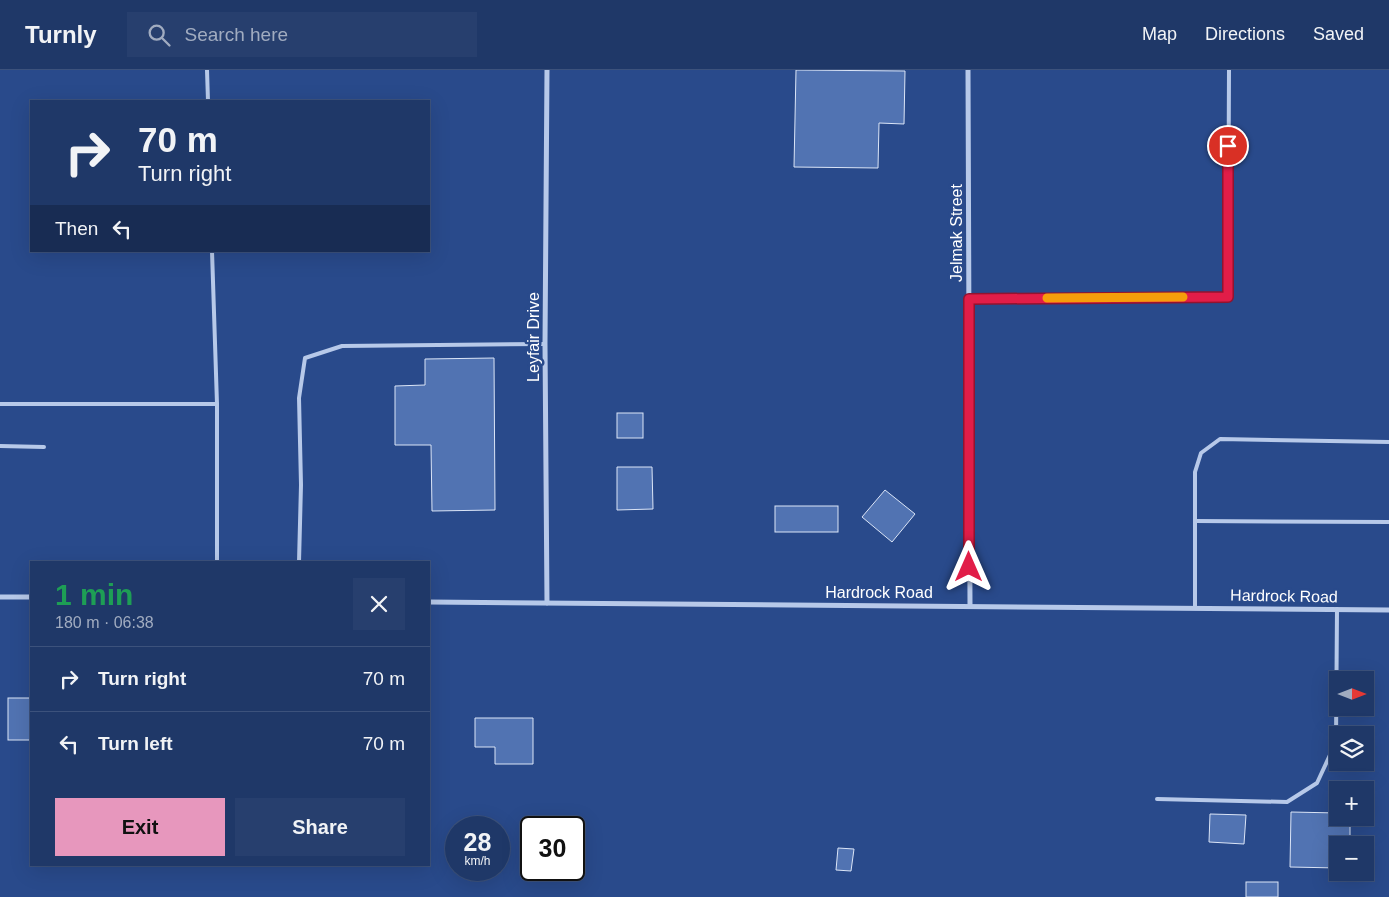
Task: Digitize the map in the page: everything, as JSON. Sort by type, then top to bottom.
[{"type":"street","name":"Leyfair Drive","points":[[546,603],[547,70]]},
{"type":"street","name":"Jelmak Street","points":[[968,70],[970,605]]},
{"type":"street","points":[[0,597],[30,597]]},
{"type":"street","name":"Hardrock Road","points":[[430,602],[970,605],[1389,610]]},
{"type":"lane","points":[[207,70],[208,100]]},
{"type":"lane","points":[[969,299],[1228,297],[1229,70]]},
{"type":"lane","points":[[212,252],[217,404],[217,561]]},
{"type":"lane","points":[[299,561],[301,485],[299,398],[305,358],[342,346],[545,344]]},
{"type":"lane","points":[[0,404],[217,404]]},
{"type":"lane","points":[[1195,608],[1196,472],[1201,453],[1220,439],[1389,442]]},
{"type":"lane","points":[[0,446],[44,447]]},
{"type":"lane","points":[[1195,521],[1389,522]]},
{"type":"lane","points":[[1157,799],[1287,802],[1317,783],[1336,742],[1337,609]]},
{"type":"building","points":[[796,70],[905,71],[904,124],[879,123],[878,168],[794,167]]},
{"type":"building","points":[[494,358],[495,510],[432,511],[431,445],[395,445],[395,386],[425,385],[425,359]]},
{"type":"building","points":[[617,413],[643,413],[643,438],[617,438]]},
{"type":"building","points":[[617,467],[652,467],[653,509],[617,510]]},
{"type":"building","points":[[885,490],[915,514],[892,542],[862,517]]},
{"type":"building","points":[[775,506],[838,506],[838,532],[775,532]]},
{"type":"building","points":[[8,698],[30,698],[30,740],[8,740]]},
{"type":"building","points":[[475,718],[533,718],[533,764],[495,764],[495,747],[475,747]]},
{"type":"building","points":[[1291,812],[1329,813],[1329,826],[1350,826],[1350,836],[1329,836],[1329,868],[1290,867]]},
{"type":"building","points":[[1210,814],[1246,815],[1244,844],[1209,842]]},
{"type":"building","points":[[838,848],[854,849],[851,871],[836,870]]},
{"type":"building","points":[[1246,882],[1278,882],[1278,897],[1246,897]]},
{"type":"slow traffic","points":[[1047,298],[1183,297]]},
{"type":"route","points":[[969,567],[969,299],[1228,297],[1228,146]]}]
